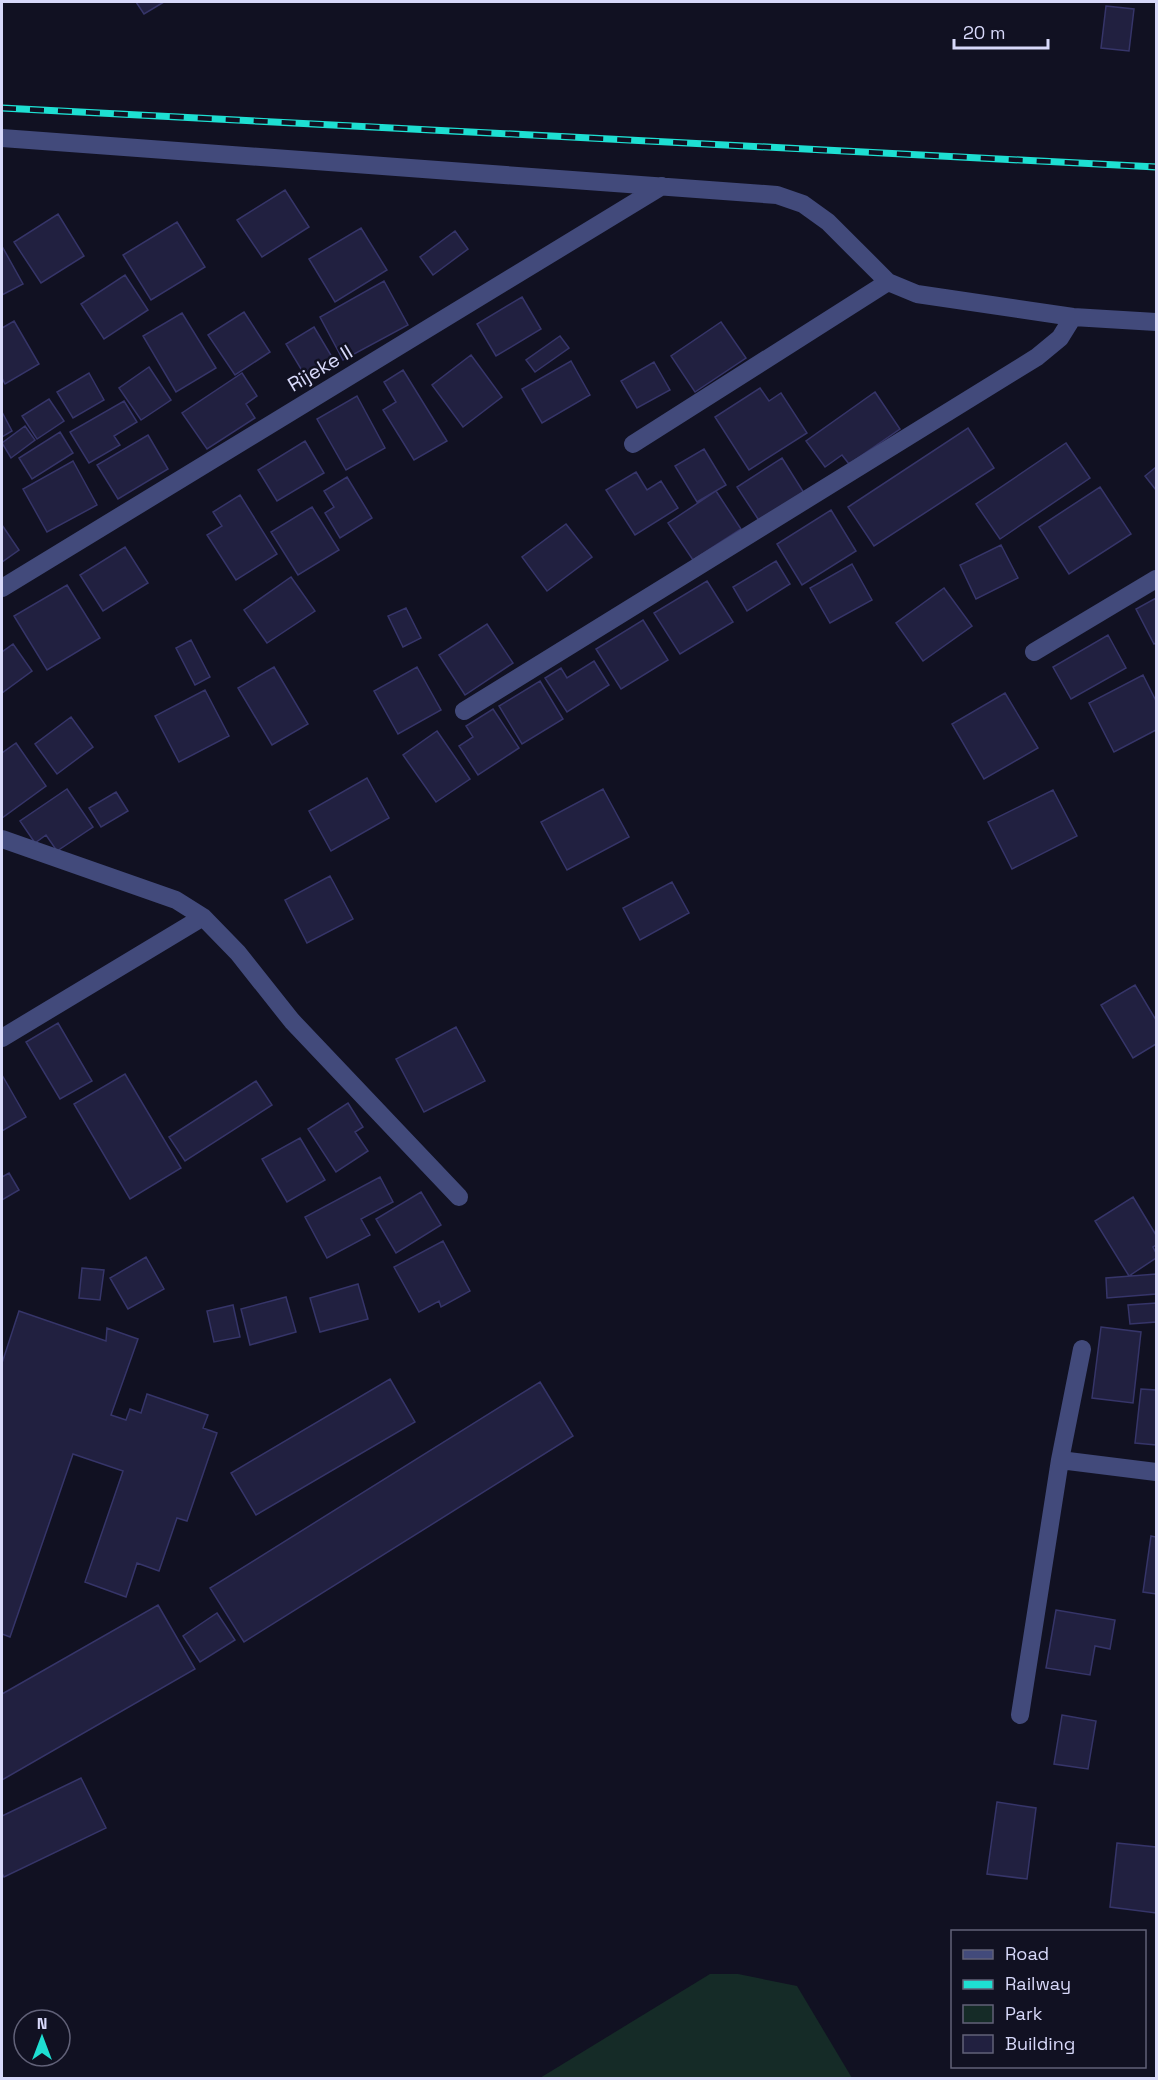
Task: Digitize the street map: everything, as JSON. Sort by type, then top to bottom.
[{"type":"street","points":[[2,138],[777,195],[803,204],[828,222],[888,282],[918,294],[1073,317],[1156,322]]},
{"type":"street","name":"Rijeke II","points":[[2,588],[662,186]]},
{"type":"street","points":[[633,444],[888,282]]},
{"type":"street","points":[[464,711],[1037,357],[1060,338],[1073,317]]},
{"type":"street","points":[[1034,652],[1156,579]]},
{"type":"street","points":[[2,839],[176,900],[204,917],[238,952],[292,1021],[459,1197]]},
{"type":"street","points":[[2,1038],[204,917]]},
{"type":"street","points":[[1020,1715],[1060,1460],[1082,1349]]},
{"type":"street","points":[[1060,1460],[1156,1472]]},
{"type":"green space","points":[[710,1974],[738,1974],[797,1986],[852,2078],[540,2078]]},
{"type":"building","points":[[136,2],[164,2],[144,14]]},
{"type":"building","points":[[1106,6],[1134,9],[1129,51],[1101,48]]},
{"type":"building","points":[[285,190],[309,227],[262,257],[237,220]]},
{"type":"building","points":[[58,214],[84,256],[41,283],[14,242]]},
{"type":"building","points":[[177,222],[205,267],[151,300],[123,255]]},
{"type":"building","points":[[361,228],[387,270],[335,302],[309,259]]},
{"type":"building","points":[[455,231],[468,249],[433,275],[420,257]]},
{"type":"building","points":[[2,249],[23,284],[2,295]]},
{"type":"building","points":[[125,275],[148,310],[104,339],[81,304]]},
{"type":"building","points":[[384,281],[408,325],[343,360],[320,317]]},
{"type":"building","points":[[522,297],[541,329],[496,356],[477,324]]},
{"type":"building","points":[[244,312],[270,352],[235,375],[208,335]]},
{"type":"building","points":[[182,313],[216,368],[176,392],[143,336]]},
{"type":"building","points":[[14,321],[39,364],[5,384],[2,378],[2,328]]},
{"type":"building","points":[[721,322],[746,358],[695,392],[671,356]]},
{"type":"building","points":[[314,327],[335,362],[307,379],[286,344]]},
{"type":"building","points":[[560,336],[569,348],[535,372],[526,360]]},
{"type":"building","points":[[471,355],[502,397],[463,427],[432,385]]},
{"type":"building","points":[[571,361],[590,395],[542,423],[522,389]]},
{"type":"building","points":[[654,362],[670,390],[637,408],[621,381]]},
{"type":"building","points":[[149,367],[171,400],[141,420],[119,388]]},
{"type":"building","points":[[403,370],[447,441],[414,460],[383,410],[396,402],[384,382]]},
{"type":"building","points":[[89,373],[104,400],[73,418],[57,392]]},
{"type":"building","points":[[242,373],[257,396],[246,404],[255,418],[207,449],[182,413]]},
{"type":"building","points":[[760,388],[769,401],[781,393],[807,433],[749,470],[715,417]]},
{"type":"building","points":[[875,392],[900,429],[849,464],[842,455],[825,467],[806,441]]},
{"type":"building","points":[[357,396],[385,448],[346,470],[317,419]]},
{"type":"building","points":[[49,399],[64,421],[37,439],[22,416]]},
{"type":"building","points":[[124,401],[137,422],[114,436],[120,445],[89,463],[70,432]]},
{"type":"building","points":[[2,412],[12,431],[2,437]]},
{"type":"building","points":[[25,426],[35,440],[11,458],[2,443]]},
{"type":"building","points":[[968,428],[994,468],[874,546],[848,507]]},
{"type":"building","points":[[60,432],[73,453],[32,479],[19,458]]},
{"type":"building","points":[[148,435],[168,469],[118,499],[97,465]]},
{"type":"building","points":[[305,441],[324,473],[277,501],[258,470]]},
{"type":"building","points":[[1066,443],[1090,478],[1000,539],[976,504]]},
{"type":"building","points":[[704,449],[726,485],[697,502],[675,466]]},
{"type":"building","points":[[782,458],[804,493],[760,522],[737,487]]},
{"type":"building","points":[[73,461],[97,505],[47,532],[23,489]]},
{"type":"building","points":[[1156,467],[1156,490],[1145,476]]},
{"type":"building","points":[[636,472],[647,490],[661,481],[678,508],[635,535],[606,490]]},
{"type":"building","points":[[347,477],[372,518],[340,538],[325,513],[334,507],[324,491]]},
{"type":"building","points":[[1100,487],[1131,534],[1069,574],[1039,527]]},
{"type":"building","points":[[716,491],[741,529],[693,560],[668,523]]},
{"type":"building","points":[[240,495],[277,554],[236,580],[207,535],[222,526],[213,512]]},
{"type":"building","points":[[312,507],[339,550],[298,575],[271,532]]},
{"type":"building","points":[[831,510],[856,551],[802,585],[777,544]]},
{"type":"building","points":[[566,524],[592,557],[547,591],[522,557]]},
{"type":"building","points":[[2,525],[19,550],[2,562]]},
{"type":"building","points":[[1001,545],[1018,578],[976,599],[960,565]]},
{"type":"building","points":[[125,547],[148,583],[103,611],[80,575]]},
{"type":"building","points":[[776,561],[790,584],[747,611],[733,587]]},
{"type":"building","points":[[852,564],[872,600],[830,623],[810,588]]},
{"type":"building","points":[[291,577],[315,611],[267,643],[244,610]]},
{"type":"building","points":[[707,581],[733,622],[680,654],[654,613]]},
{"type":"building","points":[[67,585],[100,638],[47,670],[14,616]]},
{"type":"building","points":[[944,588],[972,626],[923,661],[896,623]]},
{"type":"building","points":[[1156,598],[1156,643],[1154,644],[1136,609]]},
{"type":"building","points":[[406,608],[421,638],[403,647],[388,616]]},
{"type":"building","points":[[643,620],[668,660],[621,689],[596,649]]},
{"type":"building","points":[[487,624],[513,663],[465,695],[439,655]]},
{"type":"building","points":[[1108,635],[1126,668],[1071,699],[1053,667]]},
{"type":"building","points":[[191,640],[210,677],[195,685],[176,648]]},
{"type":"building","points":[[13,644],[32,671],[2,693],[2,652]]},
{"type":"building","points":[[594,661],[609,685],[567,712],[545,678],[561,668],[567,678]]},
{"type":"building","points":[[274,667],[308,724],[272,745],[238,688]]},
{"type":"building","points":[[417,667],[441,710],[398,734],[374,691]]},
{"type":"building","points":[[1143,675],[1156,701],[1156,730],[1114,752],[1089,703]]},
{"type":"building","points":[[540,681],[563,719],[522,744],[499,706]]},
{"type":"building","points":[[205,690],[229,736],[179,762],[155,716]]},
{"type":"building","points":[[1005,693],[1038,748],[984,779],[952,724]]},
{"type":"building","points":[[493,709],[519,748],[478,775],[459,746],[473,737],[466,726]]},
{"type":"building","points":[[71,717],[93,747],[57,774],[35,744]]},
{"type":"building","points":[[437,731],[470,779],[436,802],[403,755]]},
{"type":"building","points":[[16,743],[46,786],[2,818],[2,753]]},
{"type":"building","points":[[367,778],[389,818],[331,851],[309,811]]},
{"type":"building","points":[[67,789],[93,827],[57,851],[46,835],[35,843],[20,821]]},
{"type":"building","points":[[603,789],[629,837],[567,870],[541,822]]},
{"type":"building","points":[[1053,790],[1077,836],[1012,869],[988,822]]},
{"type":"building","points":[[116,792],[128,811],[101,827],[89,808]]},
{"type":"building","points":[[330,876],[353,919],[307,943],[285,900]]},
{"type":"building","points":[[672,882],[689,913],[640,940],[623,908]]},
{"type":"building","points":[[1135,985],[1156,1020],[1156,1044],[1133,1058],[1101,1005]]},
{"type":"building","points":[[58,1023],[92,1081],[60,1099],[26,1042]]},
{"type":"building","points":[[456,1027],[485,1081],[424,1112],[396,1059]]},
{"type":"building","points":[[125,1074],[181,1168],[130,1199],[74,1104]]},
{"type":"building","points":[[2,1075],[26,1117],[2,1131]]},
{"type":"building","points":[[256,1081],[272,1105],[185,1161],[169,1137]]},
{"type":"building","points":[[348,1103],[363,1127],[355,1132],[368,1151],[336,1172],[308,1129]]},
{"type":"building","points":[[300,1138],[325,1180],[287,1202],[262,1159]]},
{"type":"building","points":[[9,1173],[19,1190],[2,1200],[2,1177]]},
{"type":"building","points":[[380,1177],[393,1202],[361,1219],[370,1235],[327,1258],[305,1217]]},
{"type":"building","points":[[421,1192],[441,1225],[396,1253],[376,1219]]},
{"type":"building","points":[[1133,1197],[1156,1235],[1156,1245],[1153,1247],[1156,1258],[1129,1276],[1095,1221]]},
{"type":"building","points":[[443,1241],[470,1291],[441,1307],[439,1301],[419,1312],[394,1267]]},
{"type":"building","points":[[146,1257],[164,1289],[128,1309],[110,1278]]},
{"type":"building","points":[[82,1268],[104,1270],[100,1300],[79,1298]]},
{"type":"building","points":[[1156,1274],[1156,1294],[1107,1298],[1106,1278]]},
{"type":"building","points":[[358,1284],[368,1319],[320,1332],[310,1298]]},
{"type":"building","points":[[286,1297],[296,1332],[250,1345],[241,1309]]},
{"type":"building","points":[[1156,1303],[1156,1322],[1130,1324],[1128,1305]]},
{"type":"building","points":[[233,1305],[240,1337],[214,1342],[207,1311]]},
{"type":"building","points":[[19,1311],[106,1341],[107,1328],[138,1339],[111,1415],[126,1420],[130,1409],[141,1413],[147,1394],[208,1415],[203,1428],[217,1433],[187,1521],[177,1518],[159,1571],[137,1563],[126,1597],[85,1582],[123,1471],[73,1454],[10,1637],[2,1634],[2,1363]]},
{"type":"building","points":[[1101,1327],[1141,1332],[1133,1403],[1092,1398]]},
{"type":"building","points":[[390,1379],[415,1422],[256,1515],[231,1473]]},
{"type":"building","points":[[540,1382],[573,1436],[244,1642],[210,1588]]},
{"type":"building","points":[[1141,1389],[1156,1390],[1156,1445],[1135,1443]]},
{"type":"building","points":[[1151,1536],[1156,1537],[1156,1594],[1143,1592]]},
{"type":"building","points":[[158,1605],[195,1669],[2,1780],[2,1694]]},
{"type":"building","points":[[1056,1610],[1115,1620],[1110,1649],[1095,1646],[1090,1675],[1046,1668]]},
{"type":"building","points":[[217,1613],[235,1640],[200,1662],[183,1636]]},
{"type":"building","points":[[1062,1715],[1096,1721],[1088,1769],[1054,1764]]},
{"type":"building","points":[[81,1778],[106,1828],[4,1877],[2,1873],[2,1816]]},
{"type":"building","points":[[997,1802],[1036,1808],[1027,1879],[987,1874]]},
{"type":"building","points":[[1117,1843],[1156,1847],[1156,1913],[1110,1907]]},
{"type":"railway","points":[[2,108],[1156,167]]}]
